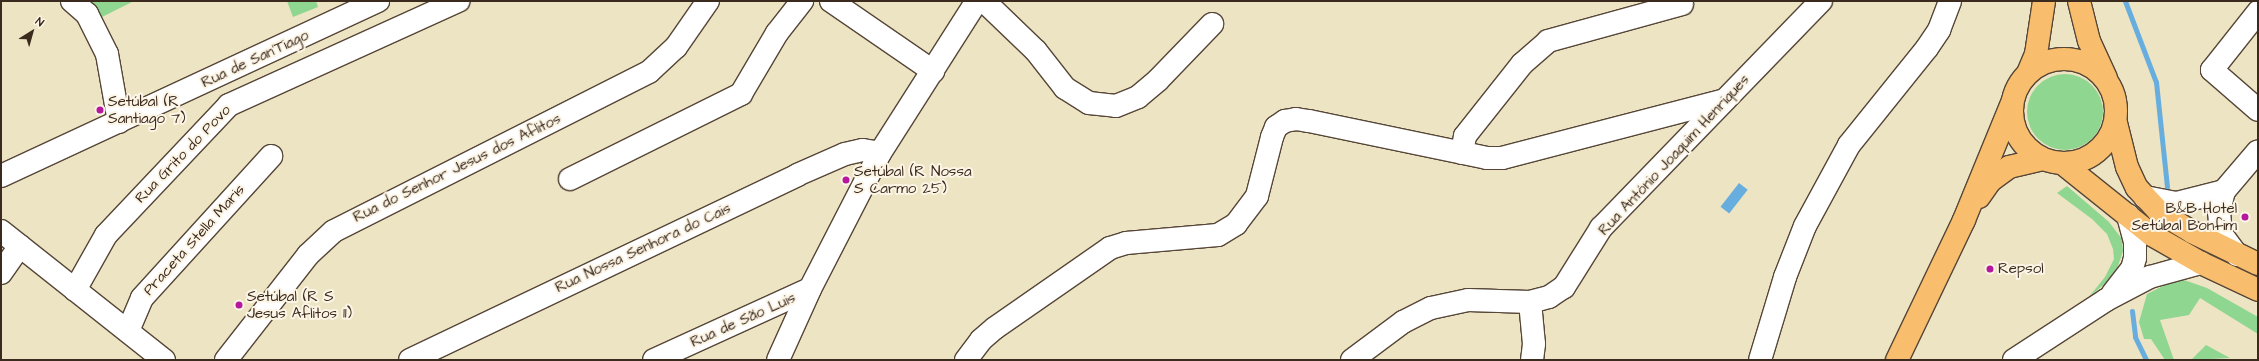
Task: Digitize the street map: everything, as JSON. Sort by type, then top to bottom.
[{"type":"main road","points":[[2044,1],[2036,54],[2013,102],[2013,119],[2019,136],[2027,148],[2053,161],[2128,215],[2152,235],[2201,263],[2258,290]]},
{"type":"main road","points":[[2079,1],[2090,42],[2116,103],[2116,122],[2122,154],[2137,188],[2159,212],[2237,255],[2258,264]]},
{"type":"main road","points":[[1897,360],[1964,220],[2023,80],[2042,64],[2068,59],[2084,63],[2099,72],[2110,86]]},
{"type":"main road","points":[[1964,220],[1990,181],[2009,167],[2053,161],[2083,160],[2093,155],[2108,141],[2116,122]]},
{"type":"street","points":[[72,1],[87,14],[107,54],[120,122]]},
{"type":"street","name":"Rua de San'Tiago","points":[[1,176],[378,1]]},
{"type":"street","name":"Rua Grito do Povo","points":[[75,290],[106,235],[229,105],[458,1]]},
{"type":"street","name":"Rua do Senhor Jesus dos Aflitos","points":[[226,360],[308,255],[334,231],[648,72],[676,47],[708,1]]},
{"type":"street","points":[[570,179],[741,94],[777,33],[802,1]]},
{"type":"street","points":[[831,1],[933,71]]},
{"type":"street","points":[[778,360],[810,289],[880,153],[977,1]]},
{"type":"street","points":[[984,1],[1036,51],[1065,88],[1089,103],[1116,106],[1138,96],[1158,80],[1212,24]]},
{"type":"street","name":"Rua António Joaquim Henriques","points":[[1352,360],[1403,322],[1431,308],[1468,300],[1530,302],[1549,297],[1564,287],[1601,228],[1820,1]]},
{"type":"street","points":[[1760,360],[1787,270],[1805,226],[1849,145],[1927,48],[1939,30],[1950,1]]},
{"type":"street","points":[[1462,153],[1465,136],[1522,64],[1542,45],[1563,35],[1682,4]]},
{"type":"street","points":[[2258,12],[2212,70],[2258,110]]},
{"type":"street","points":[[966,360],[981,340],[995,328],[1110,248],[1126,243],[1218,235],[1236,224],[1257,196],[1272,137],[1276,127],[1285,121],[1296,119],[1309,121],[1487,158],[1502,158],[1725,100]]},
{"type":"street","name":"Rua Nossa Senhora do Cais","points":[[410,360],[797,175],[845,154],[863,150],[880,153]]},
{"type":"street","points":[[2237,255],[2221,234],[2219,212],[2224,191],[2258,151]]},
{"type":"street","name":"Praceta Stella Maris","points":[[128,331],[142,298],[271,156]]},
{"type":"street","points":[[2145,197],[2177,203],[2224,191]]},
{"type":"street","points":[[2106,300],[2125,279],[2135,258],[2135,242],[2128,215]]},
{"type":"street","points":[[1,231],[164,360]]},
{"type":"street","points":[[1,274],[20,246]]},
{"type":"street","points":[[2014,360],[2106,300],[2150,277],[2201,263]]},
{"type":"street","name":"Rua de São Luis","points":[[654,360],[810,289]]},
{"type":"street","points":[[1530,302],[1534,344],[1532,360]]},
{"type":"green space","points":[[82,1],[134,1],[98,19]]},
{"type":"green space","points":[[287,1],[316,1],[318,7],[293,17]]},
{"type":"green space","points":[[2057,74],[2073,74],[2086,80],[2097,91],[2103,104],[2101,127],[2086,144],[2073,150],[2057,150],[2044,144],[2029,127],[2027,120],[2027,104],[2033,91],[2050,76]]},
{"type":"green space","points":[[2067,186],[2109,222],[2122,239],[2123,251],[2115,275],[2088,298],[2105,277],[2114,259],[2113,249],[2107,234],[2092,219],[2057,193]]},
{"type":"green space","points":[[2184,280],[2207,288],[2258,317],[2258,334],[2200,298],[2189,315],[2160,320],[2174,360],[2165,360],[2151,339],[2144,339],[2139,322],[2147,294],[2169,283]]},
{"type":"green space","points":[[2206,345],[2230,358],[2191,360]]},
{"type":"water","points":[[1739,183],[1748,190],[1729,213],[1721,207]]},
{"type":"waterway","points":[[2125,1],[2156,82],[2167,186]]},
{"type":"waterway","points":[[2132,311],[2135,337],[2146,360]]},
{"type":"place","name":"Setúbal (R Santiago 7)","points":[[100,110]]},
{"type":"place","name":"Setúbal (R Nossa S Carmo 25)","points":[[846,180]]},
{"type":"place","name":"B&B Hotel Setúbal Bonfim","points":[[2245,217]]},
{"type":"place","name":"Repsol","points":[[1990,269]]},
{"type":"place","name":"Setúbal (R S Jesus Aflitos 11)","points":[[239,305]]}]
